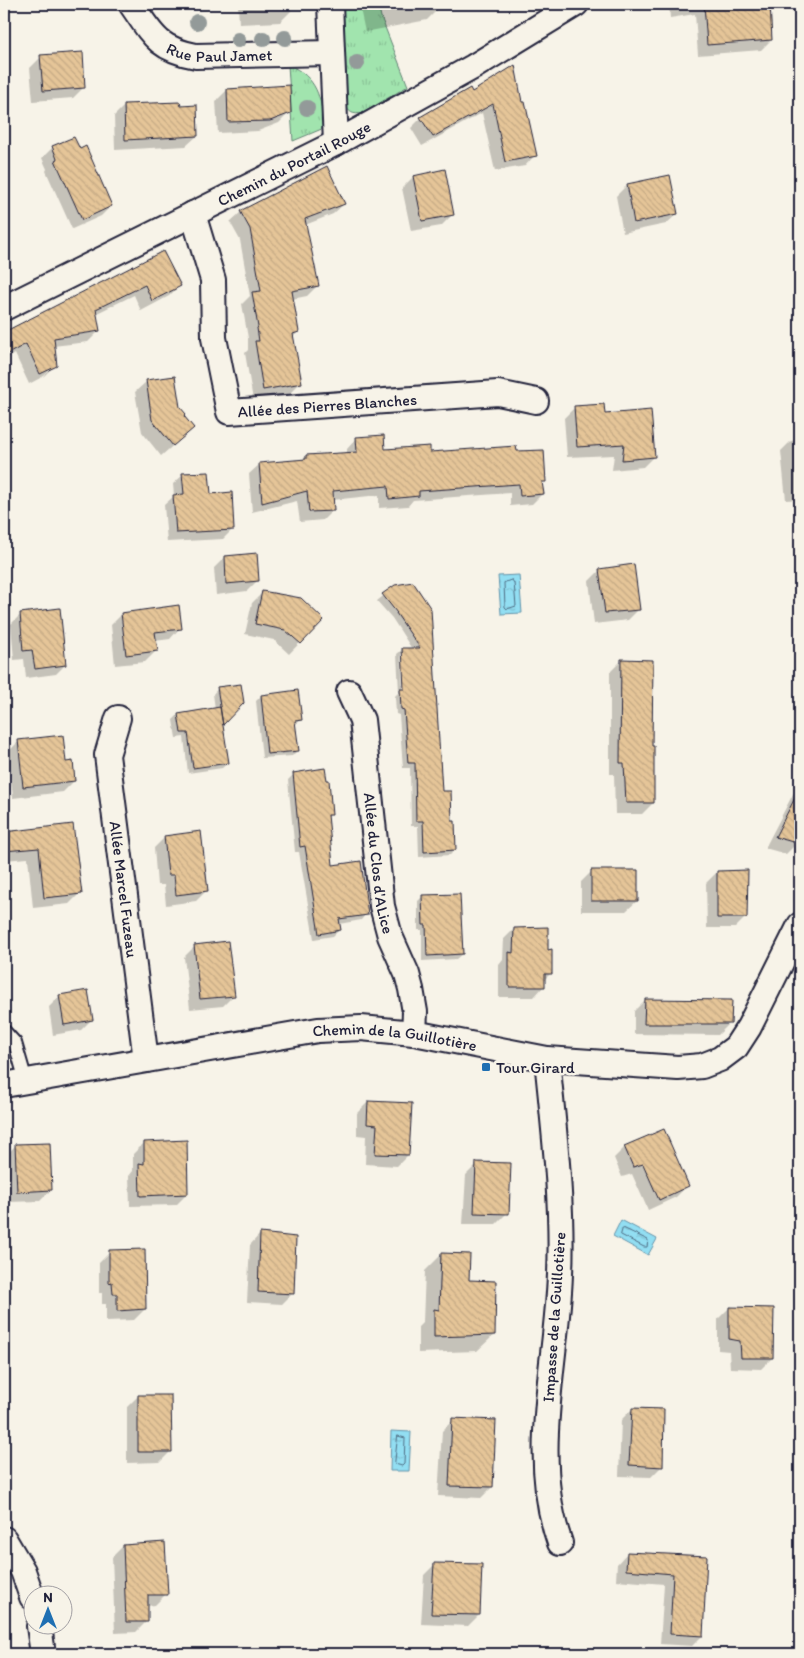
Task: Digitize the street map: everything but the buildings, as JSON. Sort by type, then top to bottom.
[{"type":"street","name":"Rue Paul Jamet","points":[[131,4],[163,46],[178,53],[196,56],[332,53]]},
{"type":"street","points":[[330,4],[336,143]]},
{"type":"street","name":"Chemin du Portail Rouge","points":[[4,308],[336,143],[473,67],[576,4]]},
{"type":"street","name":"Allée des Pierres Blanches","points":[[193,214],[213,280],[214,338],[229,412],[498,393],[536,401]]},
{"type":"street","name":"Allée du Clos d'ALice","points":[[349,692],[362,720],[382,906],[390,936],[407,974],[411,989],[415,1012],[414,1033]]},
{"type":"street","name":"Allée Marcel Fuzeau","points":[[118,718],[107,756],[146,1060]]},
{"type":"street","name":"Chemin de la Guillotière","points":[[15,1083],[318,1030],[362,1028],[414,1033],[546,1059],[678,1068],[702,1066],[720,1059],[736,1047],[749,1027],[800,925]]},
{"type":"street","name":"Impasse de la Guillotière","points":[[546,1059],[561,1223],[560,1276],[548,1406],[545,1468],[551,1520],[560,1543]]},
{"type":"street","points":[[4,1539],[23,1571],[28,1586]]},
{"type":"street","points":[[40,1636],[43,1654]]},
{"type":"lane","points":[[4,1031],[15,1043],[15,1083]]},
{"type":"green space","points":[[339,4],[378,4],[381,17],[408,86],[363,113],[352,113],[344,104]]},
{"type":"green space","points":[[288,65],[306,75],[312,82],[322,107],[324,128],[293,141]]},
{"type":"water","points":[[519,575],[522,613],[501,614],[498,576]]},
{"type":"water","points":[[621,1220],[657,1239],[648,1255],[613,1236]]},
{"type":"water","points":[[391,1431],[411,1432],[409,1471],[390,1471]]},
{"type":"place","name":"Tour Girard","points":[[486,1067]]}]
